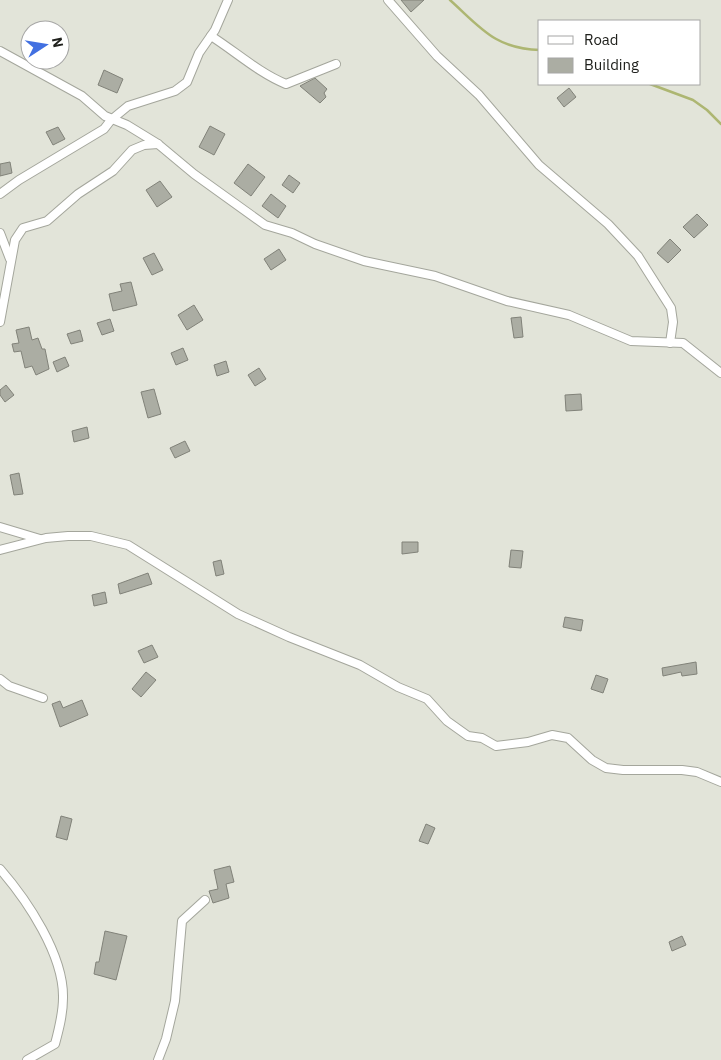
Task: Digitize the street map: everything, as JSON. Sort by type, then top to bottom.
[{"type":"street","points":[[0,194],[19,180],[104,129],[111,120],[128,106],[175,91],[187,82],[199,53],[211,36],[228,0]]},
{"type":"street","points":[[388,0],[437,56],[479,95],[539,164],[608,224],[638,256],[671,308],[673,322],[670,343]]},
{"type":"street","points":[[211,36],[268,76],[286,84],[336,64]]},
{"type":"street","points":[[0,51],[82,96],[111,120],[127,125],[158,144],[194,174],[265,225],[292,233],[315,244],[364,261],[426,274],[506,301],[569,314],[631,341],[679,342],[687,345],[721,373]]},
{"type":"street","points":[[0,322],[10,259],[15,240],[23,228],[48,221],[78,194],[113,170],[132,150],[144,145],[158,144]]},
{"type":"street","points":[[0,233],[10,259]]},
{"type":"street","points":[[0,527],[42,540]]},
{"type":"street","points":[[0,550],[42,540],[91,536],[128,544],[238,614],[289,637],[360,665],[398,687],[427,699],[448,721],[468,736],[482,738],[496,746],[528,742],[552,735],[568,738],[592,760],[606,768],[623,770],[682,770],[697,772],[721,782]]},
{"type":"street","points":[[0,680],[9,686],[43,698]]},
{"type":"street","points":[[0,869],[31,910],[46,940],[56,961],[63,996],[61,1023],[55,1044],[27,1060]]},
{"type":"street","points":[[158,1060],[166,1038],[175,1001],[182,920],[205,900]]},
{"type":"building","points":[[401,0],[424,0],[411,12]]},
{"type":"building","points":[[104,70],[123,79],[117,93],[98,85]]},
{"type":"building","points":[[315,78],[327,89],[324,93],[326,97],[320,103],[300,86]]},
{"type":"building","points":[[569,88],[576,97],[564,107],[557,98]]},
{"type":"building","points":[[210,126],[225,134],[214,155],[199,147]]},
{"type":"building","points":[[58,127],[65,139],[53,145],[46,132]]},
{"type":"building","points":[[10,162],[12,173],[0,176],[0,164]]},
{"type":"building","points":[[248,164],[265,177],[251,196],[234,183]]},
{"type":"building","points":[[289,175],[300,183],[293,193],[282,185]]},
{"type":"building","points":[[160,181],[172,197],[157,207],[146,190]]},
{"type":"building","points":[[271,194],[286,206],[278,218],[262,206]]},
{"type":"building","points":[[697,214],[708,225],[694,238],[683,227]]},
{"type":"building","points":[[670,239],[681,250],[668,263],[657,253]]},
{"type":"building","points":[[279,249],[286,260],[271,270],[264,259]]},
{"type":"building","points":[[154,253],[163,270],[152,275],[143,258]]},
{"type":"building","points":[[131,282],[137,305],[113,311],[109,294],[122,291],[120,284]]},
{"type":"building","points":[[194,305],[203,320],[187,330],[178,315]]},
{"type":"building","points":[[521,317],[523,337],[514,338],[511,318]]},
{"type":"building","points":[[110,319],[114,331],[102,335],[97,323]]},
{"type":"building","points":[[29,327],[32,340],[38,338],[42,349],[45,349],[49,369],[36,375],[32,366],[25,368],[21,351],[14,352],[12,344],[19,343],[16,330]]},
{"type":"building","points":[[80,330],[83,341],[71,344],[67,334]]},
{"type":"building","points":[[183,348],[188,360],[176,365],[171,353]]},
{"type":"building","points":[[65,357],[69,366],[57,372],[53,362]]},
{"type":"building","points":[[226,361],[229,372],[217,376],[214,365]]},
{"type":"building","points":[[259,368],[266,379],[255,386],[248,375]]},
{"type":"building","points":[[6,385],[14,395],[5,402],[0,395],[0,390]]},
{"type":"building","points":[[154,389],[161,414],[148,418],[141,392]]},
{"type":"building","points":[[581,394],[582,410],[566,411],[565,395]]},
{"type":"building","points":[[87,427],[89,438],[74,442],[72,431]]},
{"type":"building","points":[[185,441],[190,451],[175,458],[170,448]]},
{"type":"building","points":[[19,473],[23,494],[14,495],[10,475]]},
{"type":"building","points":[[402,542],[418,542],[418,552],[402,554]]},
{"type":"building","points":[[511,550],[523,551],[521,568],[509,567]]},
{"type":"building","points":[[221,560],[224,574],[216,576],[213,562]]},
{"type":"building","points":[[148,573],[152,584],[120,594],[118,584]]},
{"type":"building","points":[[105,592],[107,603],[94,606],[92,595]]},
{"type":"building","points":[[565,617],[583,620],[581,631],[563,627]]},
{"type":"building","points":[[152,645],[158,657],[144,663],[138,651]]},
{"type":"building","points":[[696,662],[697,674],[682,676],[681,672],[663,676],[662,668]]},
{"type":"building","points":[[146,672],[156,680],[141,697],[132,689]]},
{"type":"building","points":[[596,675],[608,679],[603,693],[591,689]]},
{"type":"building","points":[[82,700],[88,715],[60,727],[52,704],[60,701],[63,708]]},
{"type":"building","points":[[61,816],[72,819],[67,840],[56,837]]},
{"type":"building","points":[[426,824],[435,828],[428,844],[419,841]]},
{"type":"building","points":[[230,866],[234,882],[226,884],[229,898],[213,903],[209,891],[218,889],[214,870]]},
{"type":"building","points":[[105,931],[127,936],[116,980],[94,974],[96,962],[99,962]]},
{"type":"building","points":[[682,936],[686,945],[672,951],[669,942]]},
{"type":"waterway","points":[[450,0],[489,35],[511,46],[538,50]]},
{"type":"waterway","points":[[653,85],[693,100],[707,110],[721,124]]}]
